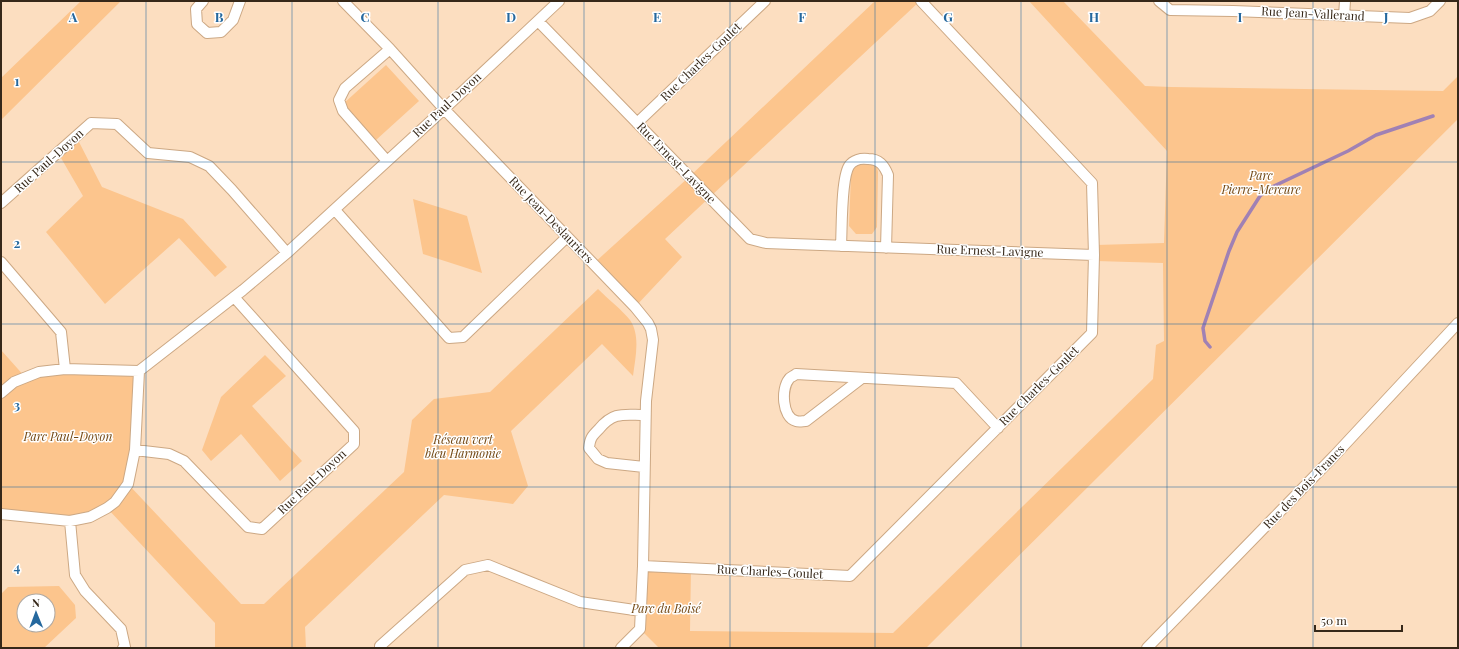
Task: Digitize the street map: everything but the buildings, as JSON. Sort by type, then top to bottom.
[{"type":"street","points":[[203,1],[196,9],[197,24],[207,33],[221,32],[233,20],[240,1]]},
{"type":"street","name":"Rue Jean-Deslauriers","points":[[343,1],[390,49],[444,109],[639,312],[651,329],[653,340],[645,415],[643,566],[640,629],[621,648]]},
{"type":"street","name":"Rue Paul-Doyon","points":[[139,371],[234,297],[287,253],[444,109],[558,1]]},
{"type":"street","name":"Rue Charles-Goulet","points":[[637,123],[765,1]]},
{"type":"street","name":"Rue Charles-Goulet","points":[[643,566],[850,576],[1092,333],[1094,255],[1092,183],[921,1]]},
{"type":"street","name":"Rue Jean-Vallerand","points":[[1159,1],[1170,10],[1410,18],[1430,11],[1440,1]]},
{"type":"street","points":[[1344,16],[1345,1]]},
{"type":"street","name":"Rue Ernest-Lavigne","points":[[538,21],[750,239],[766,243],[1094,255]]},
{"type":"street","points":[[387,161],[343,111],[339,100],[345,88],[390,49]]},
{"type":"street","name":"Rue Paul-Doyon","points":[[1,204],[91,123],[117,124],[148,153],[190,157],[209,166],[287,253]]},
{"type":"street","points":[[841,246],[844,177],[849,165],[856,160],[868,159],[879,161],[885,168],[888,175],[886,248]]},
{"type":"street","points":[[335,210],[449,338],[463,337],[567,237]]},
{"type":"street","points":[[1,262],[61,332],[65,369]]},
{"type":"street","name":"Rue Paul-Doyon","points":[[135,450],[169,454],[184,460],[248,527],[262,529],[354,444],[354,431],[234,297]]},
{"type":"street","name":"Rue des Bois-Francs","points":[[1147,648],[1335,455],[1458,322]]},
{"type":"street","points":[[1,394],[14,382],[39,372],[65,369],[139,371],[135,450],[128,484],[120,497],[107,508],[90,517],[70,521],[1,514]]},
{"type":"street","points":[[862,378],[806,421],[796,422],[784,408],[785,386],[789,378],[796,374],[956,383],[998,428]]},
{"type":"street","points":[[644,467],[607,463],[598,459],[589,448],[590,438],[607,420],[619,415],[645,415]]},
{"type":"street","points":[[70,521],[74,575],[85,591],[121,629],[124,648]]},
{"type":"street","points":[[380,648],[380,646],[465,570],[488,565],[580,602],[641,612]]},
{"type":"green space","points":[[81,1],[121,1],[1,120],[1,78]]},
{"type":"green space","points":[[875,1],[920,1],[665,239],[682,257],[635,307],[593,264],[689,177]]},
{"type":"green space","name":"Parc Pierre-Mercure","points":[[1029,1],[1063,1],[1145,86],[1443,91],[1458,76],[1458,119],[926,648],[659,648],[640,629],[643,566],[691,568],[690,631],[893,633],[1153,379],[1156,345],[1164,341],[1163,263],[1096,261],[1096,245],[1164,243],[1167,151]]},
{"type":"green space","points":[[386,65],[419,101],[376,140],[343,104]]},
{"type":"green space","points":[[78,140],[102,187],[183,219],[227,267],[215,277],[179,238],[105,304],[46,232],[83,196],[61,158]]},
{"type":"green space","points":[[859,164],[873,164],[877,167],[878,172],[877,227],[872,234],[856,234],[849,226],[851,175],[854,168]]},
{"type":"green space","points":[[413,199],[467,216],[482,273],[423,254]]},
{"type":"green space","name":"Réseau vert bleu Harmonie","points":[[598,289],[627,316],[633,326],[636,340],[636,355],[633,376],[602,344],[511,431],[528,486],[513,504],[444,495],[305,627],[306,648],[215,648],[215,623],[107,508],[90,517],[1,514],[1,350],[26,378],[39,373],[139,371],[128,484],[241,604],[264,604],[404,472],[412,420],[434,399],[490,392]]},
{"type":"green space","points":[[265,355],[286,376],[252,406],[302,461],[280,481],[241,434],[211,461],[202,450],[221,397]]},
{"type":"green space","points":[[59,586],[75,605],[76,618],[44,648],[1,648],[1,594],[8,587]]},
{"type":"waterway","points":[[1210,347],[1205,341],[1203,328],[1237,232],[1260,196],[1270,188],[1348,151],[1376,135],[1433,116]]},
{"type":"park label","name":"Parc Paul-Doyon","points":[[68,437]]},
{"type":"park label","name":"Parc du Boisé","points":[[666,609]]}]
